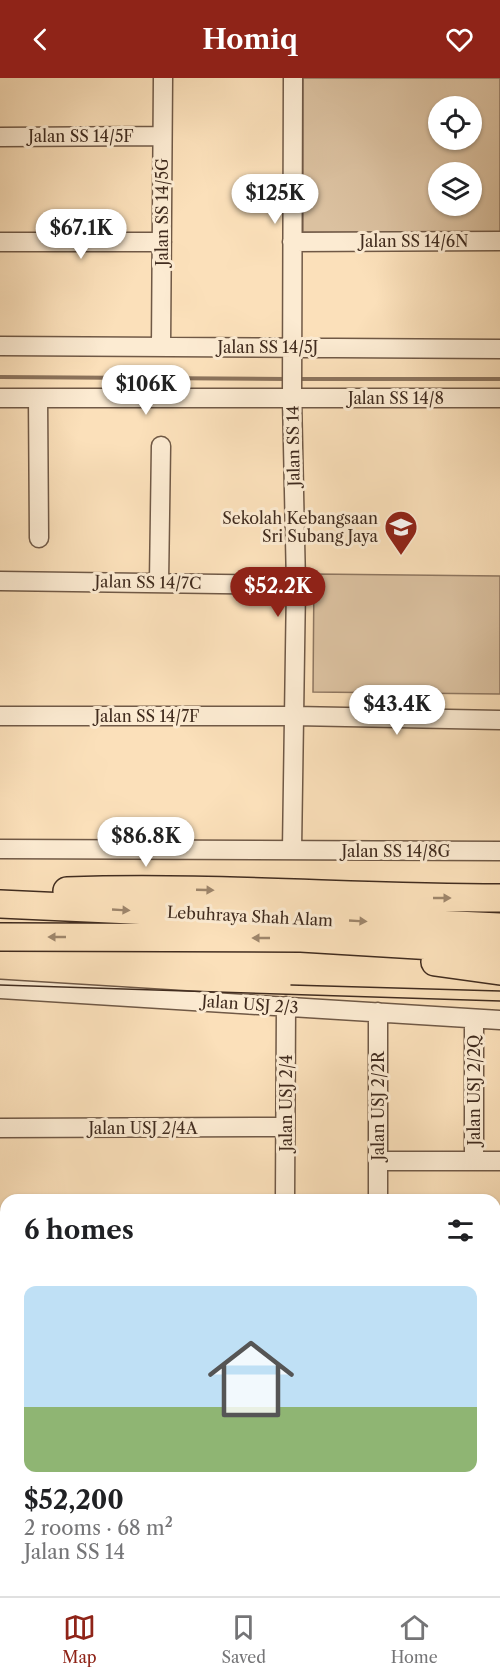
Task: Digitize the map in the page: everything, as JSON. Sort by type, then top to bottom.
[{"type":"highway","points":[[0,894],[143,888],[428,898],[500,898]]},
{"type":"highway","name":"Lebuhraya Shah Alam","points":[[0,904],[500,927]]},
{"type":"highway","name":"Lebuhraya Shah Alam","points":[[0,936],[301,938],[500,950]]},
{"type":"highway","points":[[301,938],[369,952],[500,971]]},
{"type":"street","name":"Jalan SS 14/5G","points":[[161,347],[163,78]]},
{"type":"street","name":"Jalan SS 14","points":[[292,850],[296,585],[292,385],[293,78]]},
{"type":"street","name":"Jalan SS 14/5F","points":[[0,136],[162,136]]},
{"type":"street","name":"Jalan SS 14/6N","points":[[292,242],[500,241]]},
{"type":"street","points":[[0,242],[162,242]]},
{"type":"street","name":"Jalan SS 14/5J","points":[[0,346],[500,349]]},
{"type":"street","name":"Jalan SS 14/8","points":[[0,398],[292,385],[500,398]]},
{"type":"street","points":[[38,398],[39,538]]},
{"type":"street","points":[[159,582],[161,446]]},
{"type":"street","name":"Jalan SS 14/7C","points":[[0,581],[296,585]]},
{"type":"street","name":"Jalan SS 14/7F","points":[[0,716],[295,716],[500,720]]},
{"type":"street","name":"Jalan SS 14/8G","points":[[0,849],[500,851]]},
{"type":"street","name":"Jalan USJ 2/3","points":[[0,989],[500,1020]]},
{"type":"street","name":"Jalan USJ 2/4","points":[[285,1194],[286,1006]]},
{"type":"street","name":"Jalan USJ 2/2R","points":[[378,1012],[378,1194]]},
{"type":"street","name":"Jalan USJ 2/2Q","points":[[474,1019],[474,1161]]},
{"type":"street","name":"Jalan USJ 2/4A","points":[[0,1128],[285,1128]]},
{"type":"street","points":[[378,1161],[500,1161]]},
{"type":"shaded area","points":[[303,78],[500,78],[500,233],[303,232]]},
{"type":"shaded area","points":[[314,574],[500,576],[500,694],[313,692]]},
{"type":"waterway","points":[[0,377],[287,379]]},
{"type":"waterway","points":[[298,379],[500,379]]},
{"type":"tram line","points":[[0,985],[500,1001]]},
{"type":"tram line","points":[[291,985],[500,991]]},
{"type":"place","name":"Sekolah Kebangsaan Sri Subang Jaya","points":[[401,556]]}]
